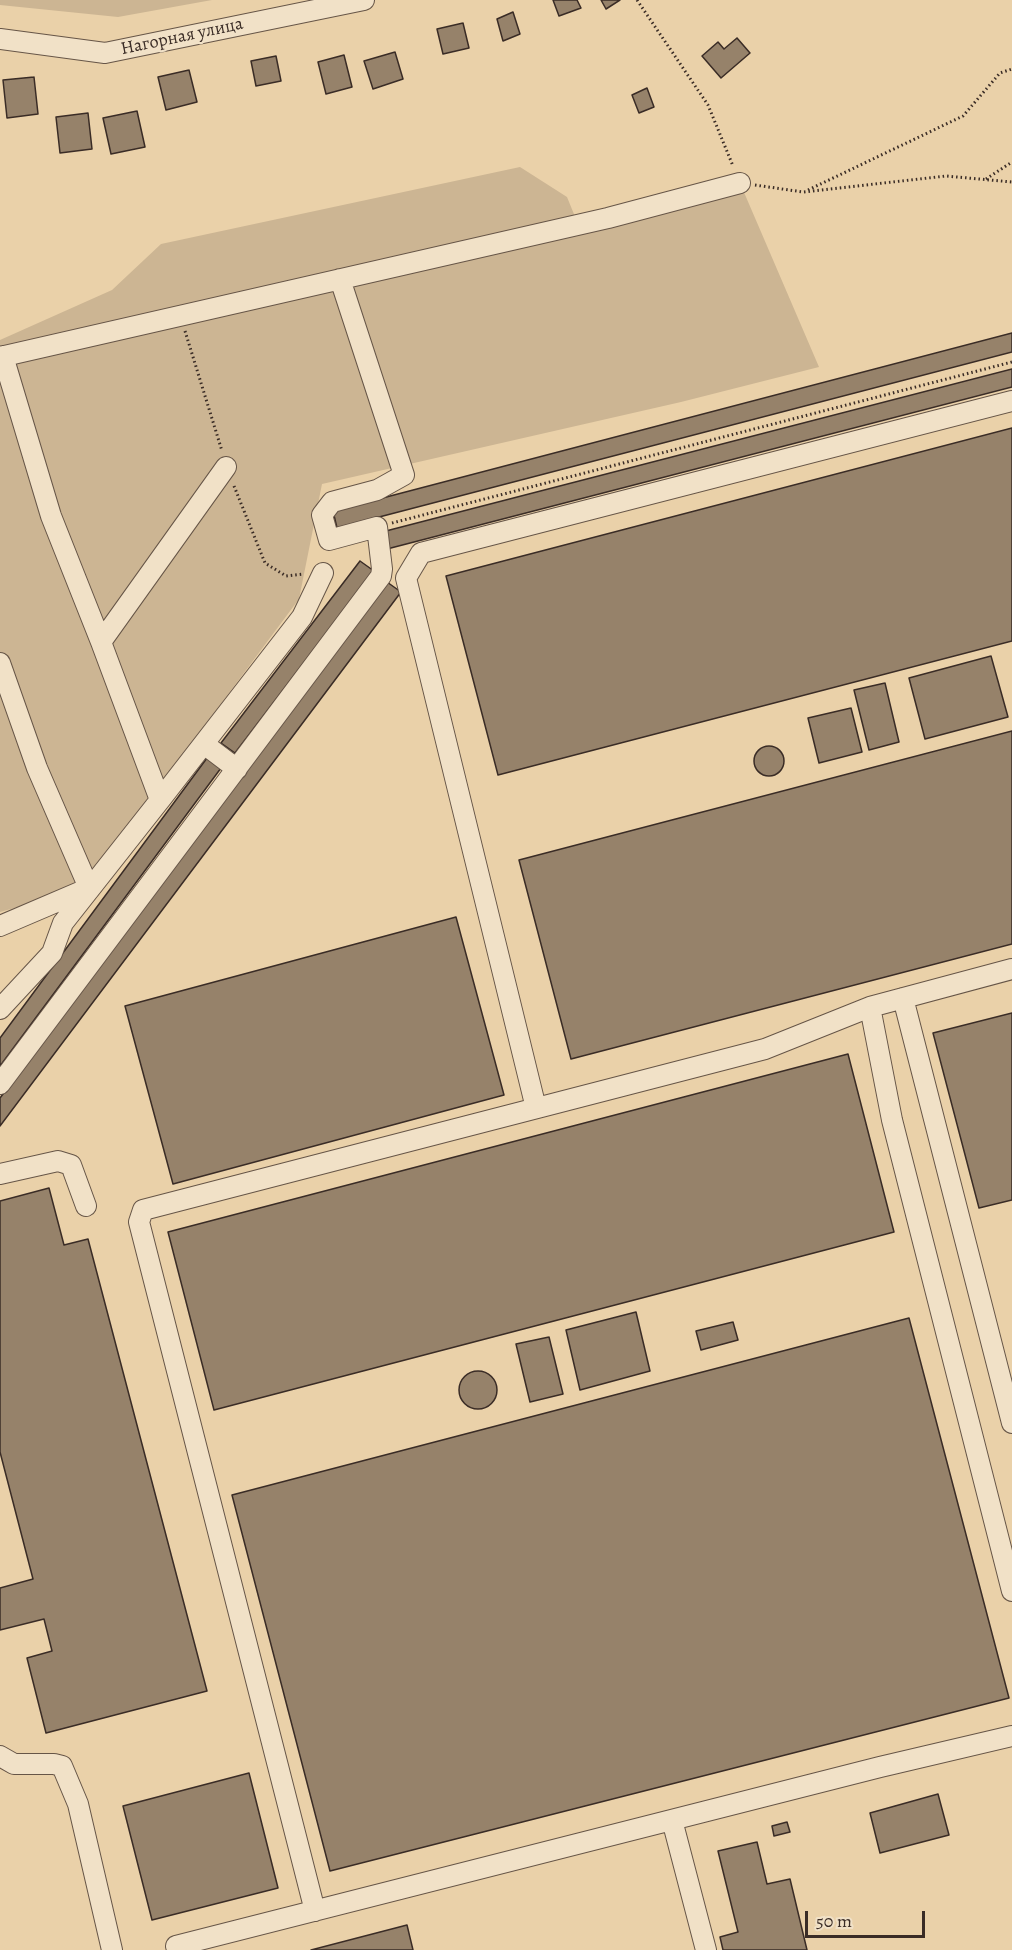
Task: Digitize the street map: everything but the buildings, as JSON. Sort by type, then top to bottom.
[{"type":"street","name":"Нагорная улица","points":[[0,39],[105,53],[364,0]]},
{"type":"street","points":[[160,800],[51,516],[1,356],[608,218],[740,183]]},
{"type":"street","points":[[0,1084],[381,576],[377,527],[328,540],[322,515],[332,502],[377,490],[404,475],[340,279]]},
{"type":"street","points":[[536,1108],[406,578],[421,553],[1012,401]]},
{"type":"street","points":[[101,642],[226,467]]},
{"type":"street","points":[[0,1009],[52,953],[63,923],[88,888],[160,800],[302,617],[323,573]]},
{"type":"street","points":[[0,663],[37,768],[88,888]]},
{"type":"street","points":[[204,744],[237,769]]},
{"type":"street","points":[[0,926],[88,888]]},
{"type":"street","points":[[315,1911],[139,1222],[143,1210],[765,1049],[870,1007],[1012,969]]},
{"type":"street","points":[[903,998],[1012,1423]]},
{"type":"street","points":[[870,1007],[892,1120],[1012,1591]]},
{"type":"street","points":[[0,1174],[58,1161],[71,1165],[86,1206]]},
{"type":"street","points":[[176,1946],[880,1767],[1012,1736]]},
{"type":"street","points":[[0,1756],[14,1764],[62,1766],[78,1804],[112,1950]]},
{"type":"street","points":[[672,1820],[706,1950]]},
{"type":"path","points":[[637,0],[708,105],[740,183],[803,192],[946,176],[1012,182]]},
{"type":"path","points":[[803,192],[963,116],[1000,74],[1012,69]]},
{"type":"path","points":[[984,180],[1012,162]]},
{"type":"path","points":[[181,315],[226,467],[265,563],[286,576],[323,573]]},
{"type":"path","points":[[377,527],[1012,362]]},
{"type":"shaded area","points":[[0,0],[212,0],[118,17],[0,5]]},
{"type":"shaded area","points":[[520,167],[567,197],[578,224],[740,183],[819,367],[681,402],[322,484],[299,599],[83,889],[0,912],[0,340],[112,290],[161,244]]}]
